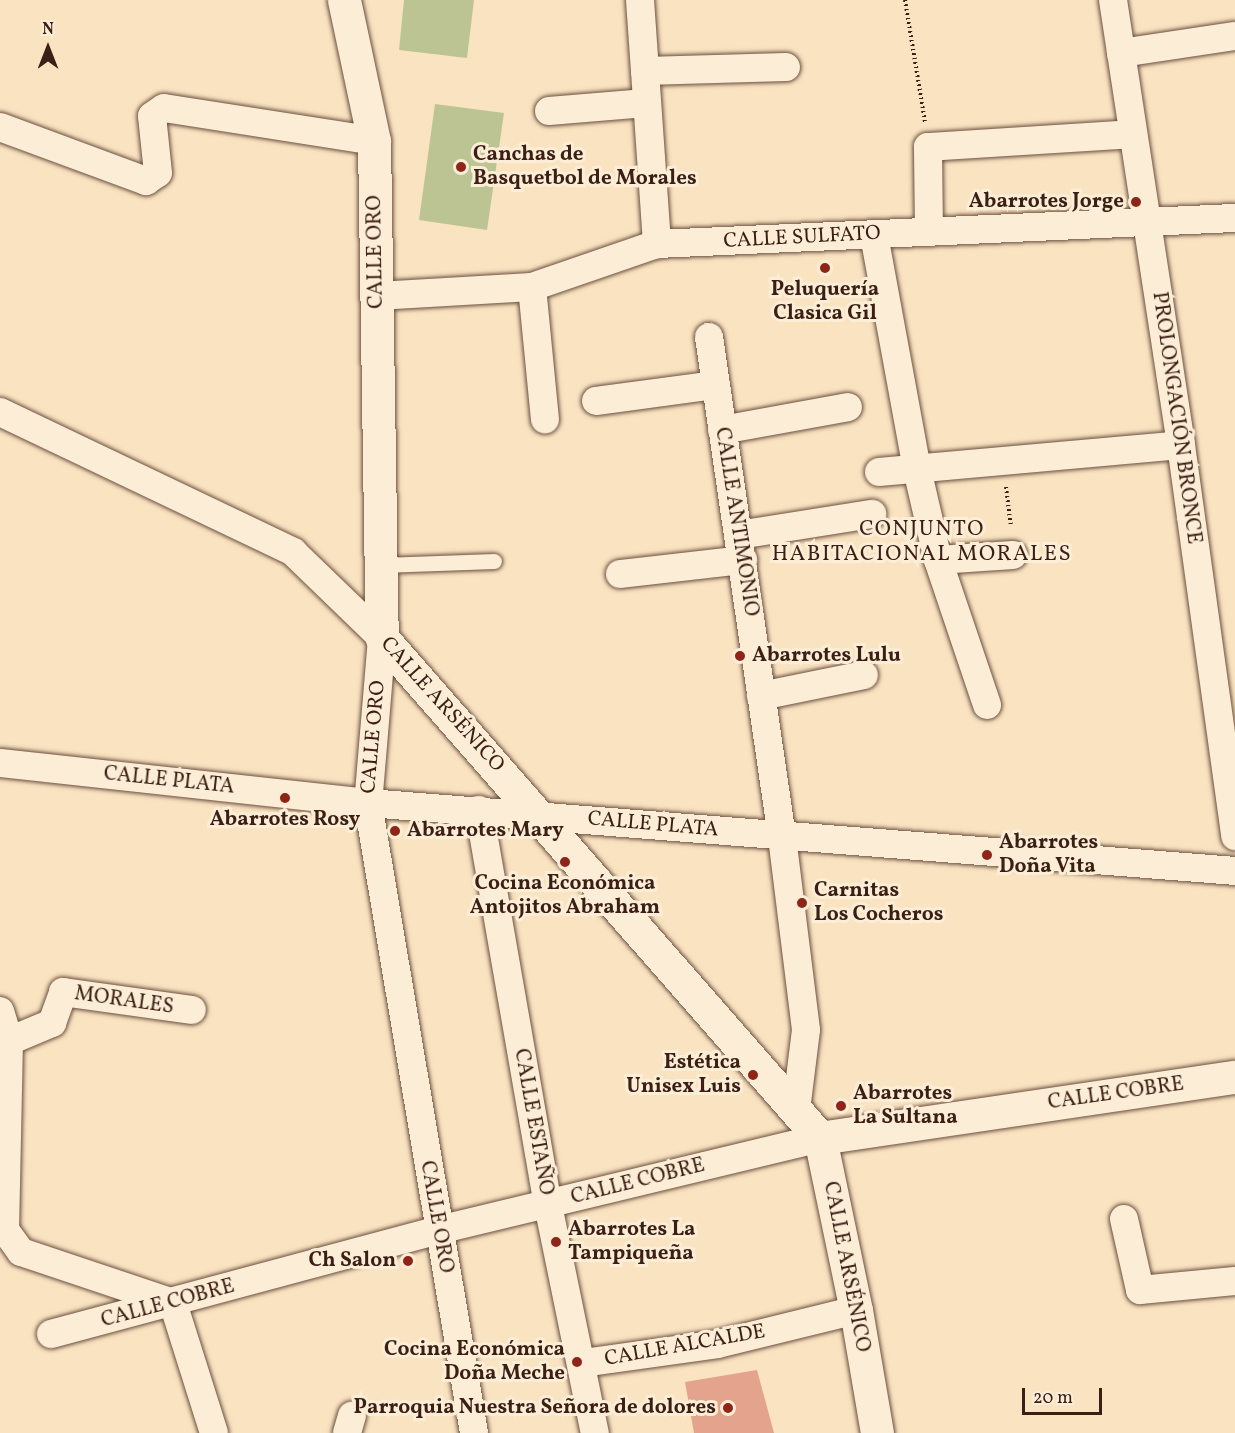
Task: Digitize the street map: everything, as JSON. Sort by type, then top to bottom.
[{"type":"street","name":"CALLE ORO","points":[[344,0],[374,141],[382,638],[368,803],[438,1230],[474,1433]]},
{"type":"street","points":[[640,0],[657,244]]},
{"type":"street","name":"PROLONGACIÓN BRONCE","points":[[1113,0],[1181,445],[1235,836]]},
{"type":"street","points":[[1121,53],[1235,36]]},
{"type":"street","points":[[645,71],[786,67]]},
{"type":"street","points":[[549,111],[646,103]]},
{"type":"street","points":[[0,126],[146,181],[158,173],[152,116],[164,108],[374,141]]},
{"type":"street","points":[[929,232],[928,147],[1133,134]]},
{"type":"street","name":"CALLE SULFATO","points":[[376,296],[532,286],[657,244],[1147,224],[1235,218]]},
{"type":"street","points":[[874,235],[917,470],[938,560],[987,705]]},
{"type":"street","points":[[532,286],[545,419]]},
{"type":"street","name":"CALLE ANTIMONIO","points":[[709,338],[782,837]]},
{"type":"street","points":[[596,401],[716,385]]},
{"type":"street","points":[[722,430],[848,407]]},
{"type":"street","name":"CALLE ARSÉNICO","points":[[0,412],[293,552],[382,638],[540,815],[796,1110],[820,1138],[856,1310],[877,1433]]},
{"type":"street","points":[[879,472],[1181,445]]},
{"type":"street","points":[[620,574],[872,514]]},
{"type":"street","points":[[938,560],[1013,555]]},
{"type":"street","points":[[761,696],[864,675]]},
{"type":"street","name":"CALLE PLATA","points":[[0,763],[368,803],[1235,871]]},
{"type":"street","name":"CALLE ESTAÑO","points":[[479,810],[548,1204],[583,1363],[595,1433]]},
{"type":"street","points":[[782,837],[806,1030],[796,1110]]},
{"type":"street","name":"MORALES","points":[[9,1041],[52,1023],[63,992],[192,1010]]},
{"type":"street","points":[[0,1011],[9,1041],[5,1230],[21,1252],[173,1303],[214,1433]]},
{"type":"street","name":"CALLE COBRE","points":[[51,1334],[438,1230],[820,1138],[1235,1077]]},
{"type":"street","points":[[1124,1219],[1140,1290],[1235,1281]]},
{"type":"street","name":"CALLE ALCALDE","points":[[583,1363],[718,1344],[856,1310]]},
{"type":"lane","points":[[382,565],[494,561]]},
{"type":"path","points":[[905,0],[928,147]]},
{"type":"path","points":[[1004,461],[1013,555]]},
{"type":"green space","points":[[404,0],[474,0],[467,58],[399,50]]},
{"type":"green space","name":"Canchas de Basquetbol de Morales","points":[[435,104],[504,113],[487,230],[419,220]]},
{"type":"building","name":"Parroquia Nuestra Señora de dolores","points":[[757,1370],[774,1433],[694,1433],[685,1382]]},
{"type":"place","name":"Canchas de Basquetbol de Morales","points":[[461,167]]},
{"type":"place","name":"Abarrotes Jorge","points":[[1136,202]]},
{"type":"place","name":"Peluquería Clasica Gil","points":[[825,268]]},
{"type":"place","name":"Abarrotes Lulu","points":[[740,656]]},
{"type":"place","name":"Abarrotes Rosy","points":[[285,798]]},
{"type":"place","name":"Abarrotes Mary","points":[[395,831]]},
{"type":"place","name":"Abarrotes Doña Vita","points":[[987,855]]},
{"type":"place","name":"Cocina Económica Antojitos Abraham","points":[[565,862]]},
{"type":"place","name":"Carnitas Los Cocheros","points":[[802,903]]},
{"type":"place","name":"Estética Unisex Luis","points":[[753,1075]]},
{"type":"place","name":"Abarrotes La Sultana","points":[[841,1106]]},
{"type":"place","name":"Abarrotes La Tampiqueña","points":[[556,1242]]},
{"type":"place","name":"Ch Salon","points":[[408,1261]]},
{"type":"place","name":"Cocina Económica Doña Meche","points":[[577,1362]]},
{"type":"place","name":"Parroquia Nuestra Señora de dolores","points":[[728,1408]]},
{"type":"district","name":"CONJUNTO HABITACIONAL MORALES","points":[[922,542]]}]
